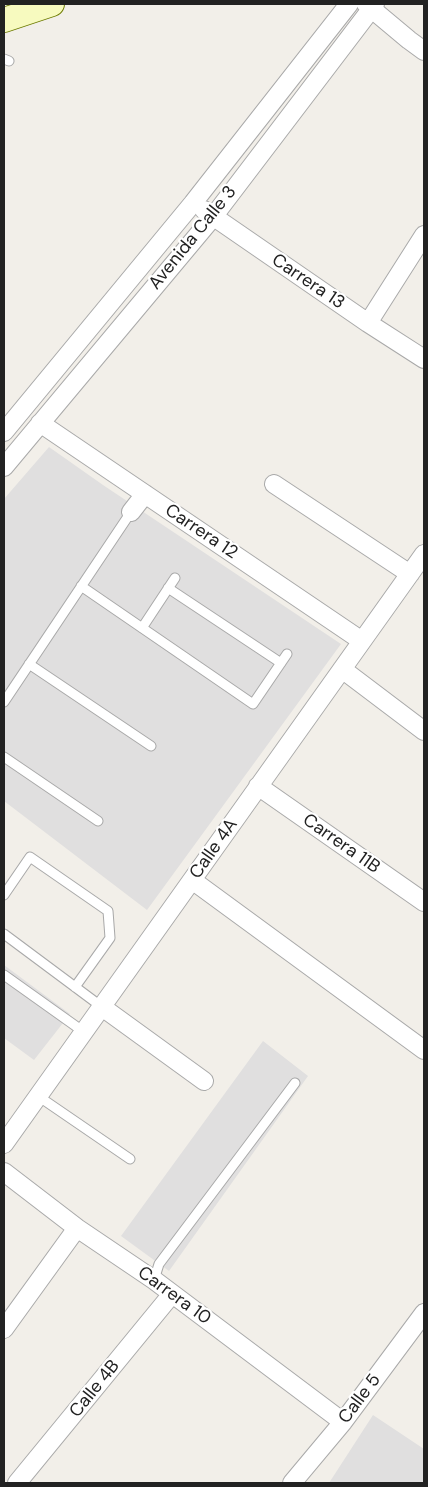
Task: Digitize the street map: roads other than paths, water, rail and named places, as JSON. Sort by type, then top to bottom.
[{"type":"main road","points":[[4,20],[52,4]]},
{"type":"street","name":"Avenida Calle 3","points":[[4,432],[193,203],[349,4]]},
{"type":"street","name":"Avenida Calle 3","points":[[4,467],[213,217],[370,5]]},
{"type":"street","points":[[370,5],[424,51]]},
{"type":"street","name":"Carrera 13","points":[[193,203],[368,323],[424,359]]},
{"type":"street","points":[[368,323],[424,235]]},
{"type":"street","name":"Carrera 12","points":[[40,424],[362,641]]},
{"type":"street","points":[[274,484],[410,574]]},
{"type":"street","points":[[131,512],[145,494]]},
{"type":"street","name":"Calle 4A","points":[[4,1144],[424,554]]},
{"type":"street","points":[[342,669],[424,731]]},
{"type":"street","name":"Carrera 11B","points":[[258,786],[424,902]]},
{"type":"street","points":[[192,880],[424,1050]]},
{"type":"street","points":[[102,1007],[204,1081]]},
{"type":"street","name":"Carrera 10","points":[[4,1172],[77,1228],[154,1280],[343,1422]]},
{"type":"street","points":[[4,1329],[77,1228]]},
{"type":"street","name":"Calle 4B","points":[[18,1483],[172,1294]]},
{"type":"street","name":"Calle 5","points":[[300,1481],[424,1313]]},
{"type":"lane","points":[[4,702],[131,512]]},
{"type":"lane","points":[[142,628],[175,578]]},
{"type":"lane","points":[[80,586],[253,704],[288,654]]},
{"type":"lane","points":[[168,588],[281,663]]},
{"type":"lane","points":[[29,664],[151,746]]},
{"type":"lane","points":[[4,756],[98,820]]},
{"type":"lane","points":[[4,895],[30,858],[108,911],[110,938],[75,987]]},
{"type":"lane","points":[[4,934],[102,1007]]},
{"type":"lane","points":[[4,975],[84,1032]]},
{"type":"lane","points":[[154,1280],[159,1264],[295,1083]]},
{"type":"lane","points":[[38,1096],[130,1159]]}]
